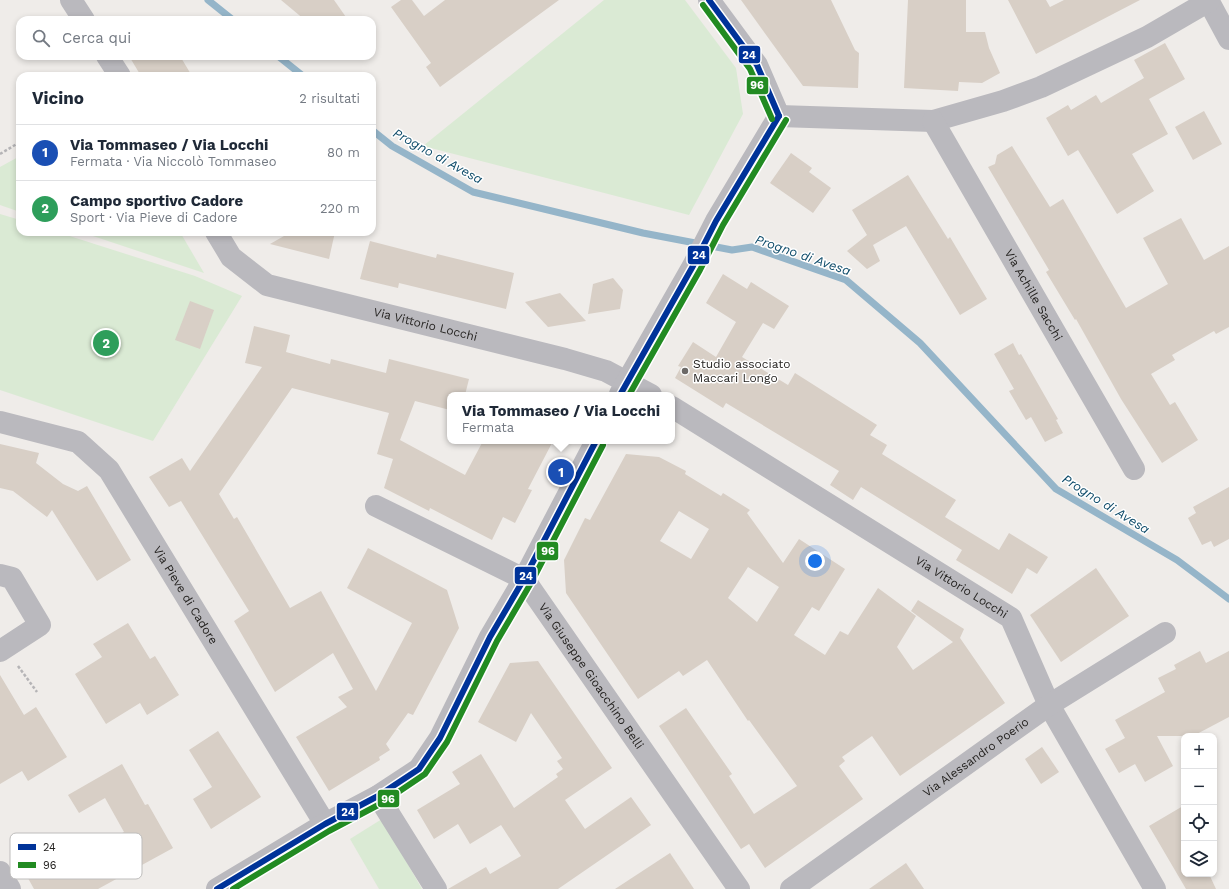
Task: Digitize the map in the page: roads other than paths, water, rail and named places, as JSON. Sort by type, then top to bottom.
[{"type":"street","points":[[71,0],[81,16]]},
{"type":"street","points":[[709,0],[757,65],[779,116]]},
{"type":"street","points":[[779,116],[933,121],[1003,101],[1041,87],[1147,37],[1209,1],[1229,39]]},
{"type":"street","points":[[110,60],[117,72]]},
{"type":"street","points":[[623,388],[693,266],[716,221],[779,116]]},
{"type":"street","name":"Via Achille Sacchi","points":[[933,121],[1134,469]]},
{"type":"street","name":"Via Vittorio Locchi","points":[[218,236],[231,257],[267,285],[565,359],[606,372],[623,388],[639,392]]},
{"type":"street","name":"Via Vittorio Locchi","points":[[675,409],[1011,618],[1049,705],[1155,889]]},
{"type":"street","name":"Via Pieve di Cadore","points":[[0,422],[78,442],[109,470],[325,824]]},
{"type":"street","points":[[217,889],[325,824],[378,796],[419,769],[440,738],[490,637],[524,579],[594,444]]},
{"type":"street","name":"Via Giuseppe Gioacchino Belli","points":[[376,506],[524,579],[739,889]]},
{"type":"street","points":[[0,575],[12,578],[40,625],[2,650]]},
{"type":"street","name":"Via Alessandro Poerio","points":[[791,889],[1049,705],[1165,633]]},
{"type":"street","points":[[378,796],[436,889]]},
{"type":"street","points":[[0,872],[10,889]]},
{"type":"waterway","name":"Progno di Avesa","points":[[208,0],[228,16]]},
{"type":"waterway","name":"Progno di Avesa","points":[[283,60],[298,72]]},
{"type":"waterway","name":"Progno di Avesa","points":[[376,133],[392,146],[473,192],[643,233],[732,250],[752,247],[846,280],[920,343],[1056,489],[1177,560],[1229,599]]},
{"type":"place","name":"Campo sportivo Cadore","points":[[106,343]]},
{"type":"place","name":"Studio associato Maccari Longo","points":[[685,371]]},
{"type":"place","name":"Via Tommaseo / Via Locchi","points":[[561,472]]}]
